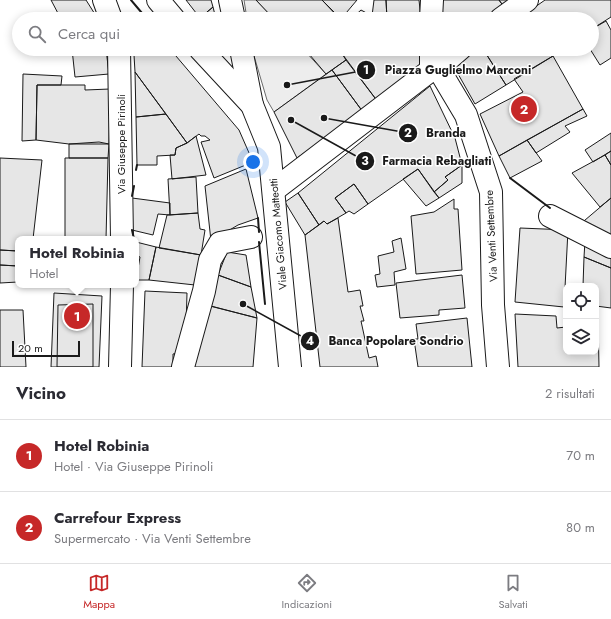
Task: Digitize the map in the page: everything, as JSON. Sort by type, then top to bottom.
[{"type":"street","points":[[104,0],[109,12]]},
{"type":"street","points":[[158,0],[168,12]]},
{"type":"street","points":[[431,12],[432,0]]},
{"type":"street","points":[[511,12],[527,0]]},
{"type":"street","name":"Via Giuseppe Pirinoli","points":[[119,56],[122,236]]},
{"type":"street","points":[[206,56],[252,105]]},
{"type":"street","points":[[242,56],[252,105]]},
{"type":"street","points":[[274,190],[359,127],[434,63],[447,56]]},
{"type":"street","name":"Via Venti Settembre","points":[[434,63],[466,115],[491,192],[493,306],[498,367]]},
{"type":"street","name":"Viale Giacomo Matteotti","points":[[252,105],[269,147],[290,367]]},
{"type":"street","points":[[550,216],[611,247]]},
{"type":"street","points":[[183,367],[204,291],[210,260],[220,243],[251,237]]},
{"type":"street","points":[[120,367],[122,288]]},
{"type":"shaded area","points":[[244,0],[256,0],[267,12],[246,12]]},
{"type":"shaded area","points":[[254,56],[309,56],[326,74],[274,112],[267,100]]},
{"type":"building","points":[[51,0],[86,0],[94,12],[57,12]]},
{"type":"building","points":[[186,0],[211,0],[213,7],[207,12],[195,12]]},
{"type":"building","points":[[256,0],[322,0],[333,12],[267,12]]},
{"type":"building","points":[[322,0],[357,0],[347,12],[334,12]]},
{"type":"building","points":[[374,0],[386,0],[387,12],[372,12]]},
{"type":"building","points":[[386,0],[419,0],[420,12],[387,12]]},
{"type":"building","points":[[442,0],[499,0],[504,7],[497,12],[441,12]]},
{"type":"building","points":[[499,0],[513,0],[504,7]]},
{"type":"building","points":[[545,0],[611,0],[611,17],[599,25],[599,12],[528,12]]},
{"type":"building","points":[[213,7],[214,12],[207,12]]},
{"type":"building","points":[[606,21],[611,30],[611,58],[600,65],[594,56],[599,56],[599,25]]},
{"type":"building","points":[[73,56],[107,56],[109,74],[75,77]]},
{"type":"building","points":[[134,56],[176,56],[239,130],[253,162],[214,178],[201,142],[210,140],[199,134],[187,143],[135,72]]},
{"type":"building","points":[[311,56],[343,56],[346,60],[326,74]]},
{"type":"building","points":[[344,56],[423,56],[424,67],[378,102]]},
{"type":"building","points":[[465,56],[487,56],[506,85],[475,104],[453,65]]},
{"type":"building","points":[[487,56],[553,56],[506,85]]},
{"type":"building","points":[[553,56],[583,109],[499,156],[480,114],[523,92],[514,79]]},
{"type":"building","points":[[346,60],[378,102],[363,112],[332,70]]},
{"type":"building","points":[[332,70],[363,112],[297,158],[274,112]]},
{"type":"building","points":[[135,72],[166,114],[136,117]]},
{"type":"building","points":[[23,74],[62,76],[61,85],[37,85],[36,140],[22,141]]},
{"type":"building","points":[[37,85],[85,85],[85,90],[110,89],[109,144],[69,144],[36,140]]},
{"type":"building","points":[[430,86],[455,138],[462,165],[445,177],[448,180],[434,192],[418,169],[368,204],[354,184],[335,198],[346,213],[327,224],[324,221],[319,225],[298,193]]},
{"type":"building","points":[[583,109],[587,116],[565,126],[570,132],[536,153],[527,140]]},
{"type":"building","points":[[166,114],[187,143],[176,148],[175,155],[157,156],[157,165],[137,165],[136,117]]},
{"type":"building","points":[[611,133],[611,151],[593,162],[585,150]]},
{"type":"building","points":[[196,136],[206,175],[172,179],[170,155],[175,155],[176,148],[187,143]]},
{"type":"building","points":[[527,140],[542,161],[510,178],[499,156]]},
{"type":"building","points":[[99,142],[109,144],[108,158],[69,158],[69,144]]},
{"type":"building","points":[[611,151],[611,165],[605,155]]},
{"type":"building","points":[[605,155],[611,165],[611,198],[600,207],[572,173]]},
{"type":"building","points":[[0,158],[42,160],[33,236],[15,236],[15,251],[0,250]]},
{"type":"building","points":[[65,158],[108,158],[106,236],[65,236]]},
{"type":"building","points":[[462,165],[462,183],[439,198],[434,192],[448,180],[445,177]]},
{"type":"building","points":[[246,169],[258,218],[238,225],[211,241],[205,186]]},
{"type":"building","points":[[418,169],[439,198],[426,206],[403,179]]},
{"type":"building","points":[[196,177],[198,213],[170,215],[168,179]]},
{"type":"building","points":[[354,184],[368,204],[354,214],[349,211],[346,213],[335,198]]},
{"type":"building","points":[[298,193],[319,225],[305,235],[285,202]]},
{"type":"building","points":[[132,198],[170,203],[170,215],[158,214],[153,235],[132,230]]},
{"type":"building","points":[[611,198],[611,244],[578,226]]},
{"type":"building","points":[[454,199],[454,209],[458,209],[462,270],[416,274],[411,216],[434,212]]},
{"type":"building","points":[[198,213],[200,229],[205,230],[201,255],[159,248],[167,215]]},
{"type":"building","points":[[338,218],[348,292],[360,290],[363,306],[360,306],[364,321],[361,321],[369,358],[376,356],[378,367],[320,367],[305,235],[324,221],[327,224]]},
{"type":"building","points":[[520,228],[568,230],[565,283],[563,283],[563,307],[515,302]]},
{"type":"building","points":[[401,238],[406,269],[394,272],[395,285],[377,287],[375,275],[380,274],[378,256],[394,252],[392,241]]},
{"type":"building","points":[[585,241],[611,254],[611,268],[584,257]]},
{"type":"building","points":[[139,243],[156,247],[149,280],[139,280]]},
{"type":"building","points":[[156,247],[201,255],[195,285],[149,280]]},
{"type":"building","points":[[0,250],[15,251],[15,266],[0,265]]},
{"type":"building","points":[[227,252],[246,255],[251,287],[218,275]]},
{"type":"building","points":[[584,257],[611,268],[611,308],[599,306],[599,283],[583,283]]},
{"type":"building","points":[[0,265],[15,266],[15,282],[0,283]]},
{"type":"building","points":[[218,275],[251,287],[257,318],[207,305]]},
{"type":"building","points":[[462,275],[465,308],[439,310],[439,315],[400,318],[396,283]]},
{"type":"building","points":[[145,291],[187,293],[186,327],[178,353],[173,354],[173,367],[142,367]]},
{"type":"building","points":[[54,293],[102,296],[99,367],[51,367]]},
{"type":"building","points":[[93,304],[93,367],[57,367],[58,305]]},
{"type":"building","points":[[206,305],[257,318],[253,367],[195,367],[189,365]]},
{"type":"building","points":[[0,310],[23,310],[26,367],[0,367]]},
{"type":"building","points":[[515,314],[556,316],[557,328],[563,327],[563,355],[599,355],[599,367],[518,367]]},
{"type":"building","points":[[467,318],[472,367],[418,367],[414,339],[418,339],[416,324]]},
{"type":"wall","points":[[131,0],[141,12]]},
{"type":"wall","points":[[136,170],[137,165]]},
{"type":"wall","points":[[510,178],[550,208]]},
{"type":"wall","points":[[132,196],[134,186]]},
{"type":"wall","points":[[258,218],[259,232]]},
{"type":"wall","points":[[132,230],[133,236]]},
{"type":"wall","points":[[259,242],[265,304]]},
{"type":"place","name":"Piazza Guglielmo Marconi","points":[[287,85]]},
{"type":"place","name":"Carrefour Express","points":[[524,109]]},
{"type":"place","name":"Branda","points":[[324,118]]},
{"type":"place","name":"Farmacia Rebagliati","points":[[291,120]]},
{"type":"place","name":"Banca Popolare Sondrio","points":[[243,304]]},
{"type":"place","name":"Hotel Robinia","points":[[77,316]]}]
